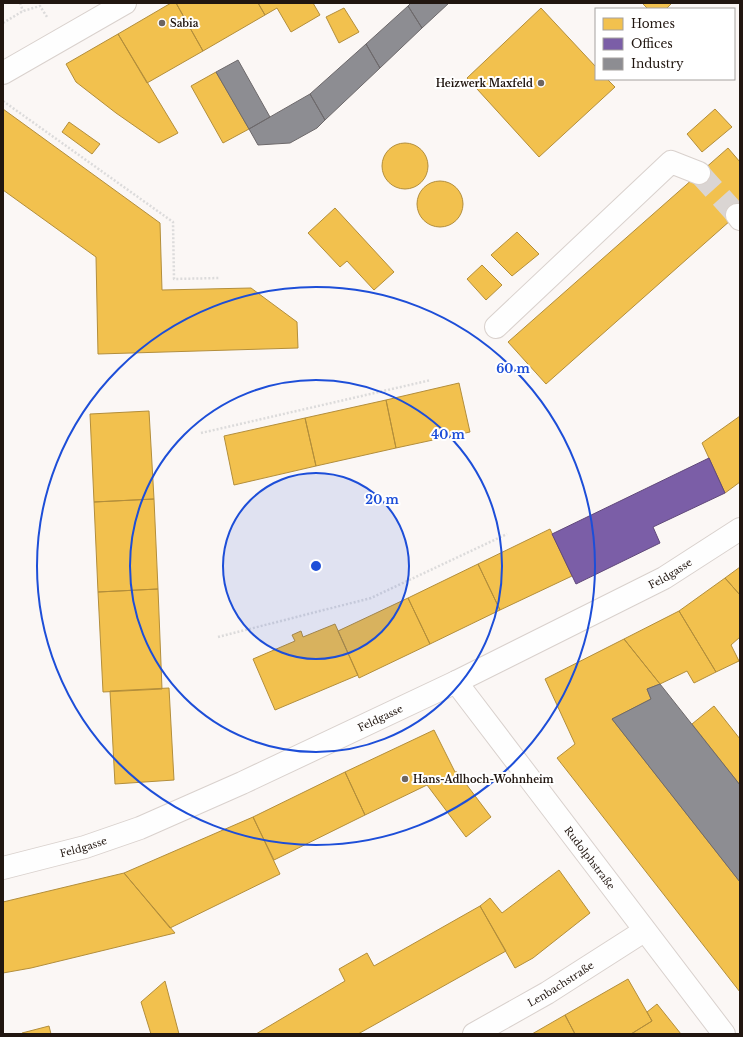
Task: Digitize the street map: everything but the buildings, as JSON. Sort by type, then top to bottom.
[{"type":"street","points":[[3,73],[122,4]]},
{"type":"street","points":[[496,327],[671,162],[699,173]]},
{"type":"street","name":"Feldgasse","points":[[3,868],[85,847],[140,828],[242,783],[456,682],[664,578],[740,529]]},
{"type":"street","name":"Rudolphstraße","points":[[456,682],[644,931],[724,1034]]},
{"type":"street","name":"Lenbachstraße","points":[[474,1034],[547,993],[644,931]]},
{"type":"path","points":[[20,3],[23,11]]},
{"type":"path","points":[[3,24],[23,11],[40,6]]},
{"type":"path","points":[[40,6],[62,40]]},
{"type":"path","points":[[3,101],[173,222],[174,279],[220,278]]},
{"type":"path","points":[[201,433],[431,380]]},
{"type":"path","points":[[218,637],[371,598],[507,534]]},
{"type":"tunnel","points":[[699,173],[737,215]]},
{"type":"place","name":"Sabia","points":[[162,23]]},
{"type":"place","name":"Heizwerk Maxfeld","points":[[541,83]]},
{"type":"place","name":"Hans-Adlhoch-Wohnheim","points":[[405,779]]}]
